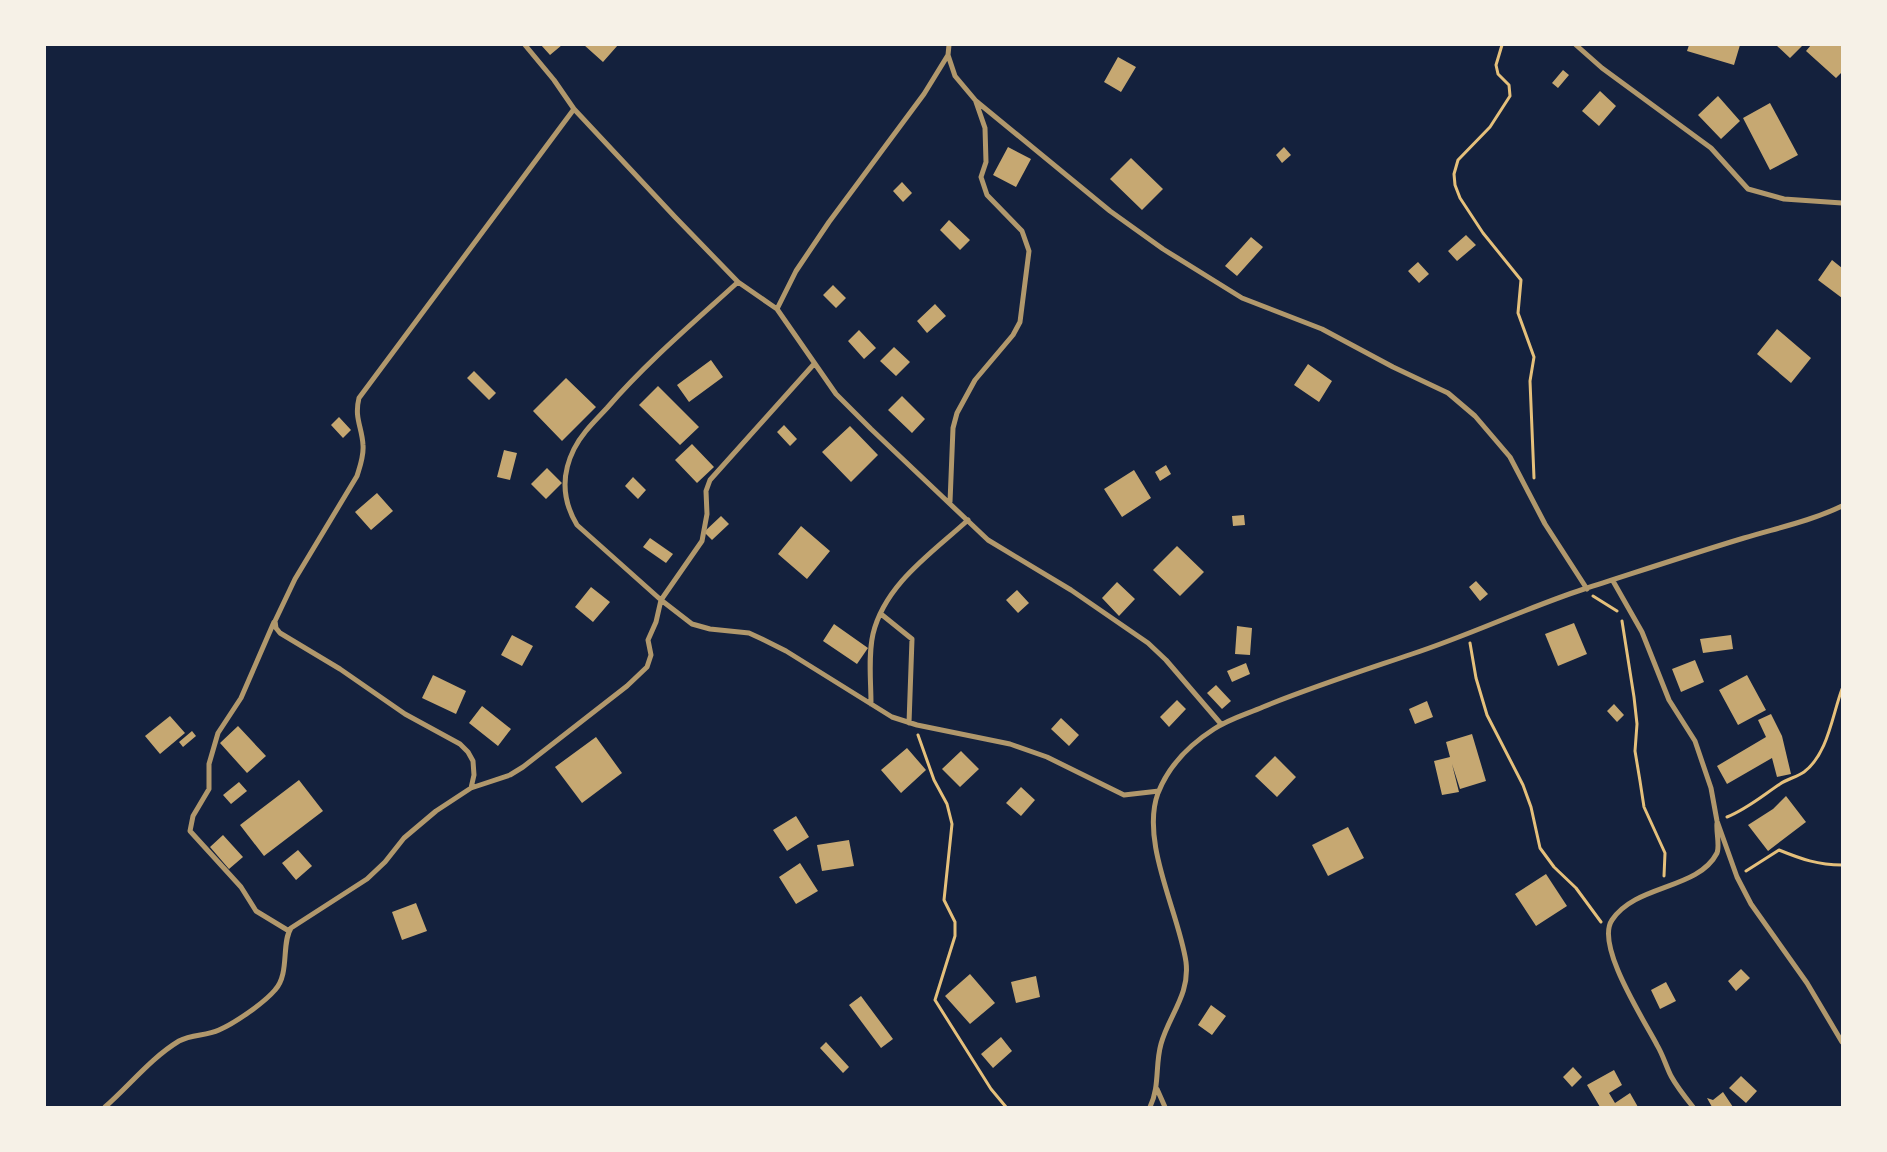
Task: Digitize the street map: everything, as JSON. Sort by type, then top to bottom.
[{"type":"street","points":[[525,45],[554,80],[574,109],[738,282],[777,309],[814,364],[843,401],[988,540],[1071,590],[1148,643],[1166,660],[1221,724]]},
{"type":"street","points":[[949,45],[948,55],[955,76],[976,101],[1110,211],[1163,249],[1242,298],[1322,329],[1393,367],[1448,393],[1475,416],[1510,457],[1550,531],[1587,588]]},
{"type":"street","points":[[1576,45],[1607,71],[1711,148],[1748,188],[1755,192],[1784,199],[1842,203]]},
{"type":"street","points":[[777,309],[802,263],[873,161],[924,94],[948,55]]},
{"type":"street","points":[[950,502],[953,428],[957,413],[975,380],[1013,335],[1020,322],[1029,250],[1022,231],[988,195],[981,178],[986,162],[985,128],[976,101]]},
{"type":"street","points":[[289,931],[256,911],[241,887],[190,831],[193,816],[209,789],[210,764],[218,733],[241,698],[295,579],[357,476],[363,457],[363,443],[357,423],[356,409],[359,398],[574,109]]},
{"type":"street","points":[[738,282],[627,385],[582,434],[573,450],[565,474],[564,494],[570,513],[577,525],[661,600],[700,627],[749,633],[786,650],[892,717],[916,725],[1010,744],[1047,757],[1124,795],[1159,792]]},
{"type":"street","points":[[105,1107],[147,1066],[174,1044],[192,1035],[219,1030],[277,989],[284,966],[289,931],[367,878],[386,862],[410,832],[471,788],[510,775],[523,767],[637,677],[650,661],[648,640],[656,622],[661,600],[702,541],[707,514],[706,491],[710,480],[814,364]]},
{"type":"street","points":[[1150,1107],[1157,1089],[1161,1044],[1181,1000],[1187,975],[1186,960],[1173,919],[1155,841],[1153,812],[1159,792],[1178,758],[1196,741],[1221,724],[1340,677],[1414,654],[1587,588],[1825,514],[1842,506]]},
{"type":"street","points":[[871,704],[873,636],[881,614],[906,575],[968,520]]},
{"type":"street","points":[[1613,581],[1642,632],[1668,700],[1694,741],[1711,788],[1718,820],[1737,877],[1751,904],[1807,983],[1842,1042]]},
{"type":"street","points":[[881,614],[912,639],[909,723]]},
{"type":"street","points":[[275,622],[276,628],[280,633],[340,669],[405,714],[460,744],[468,752],[473,762],[474,775],[471,788]]},
{"type":"street","points":[[1693,1107],[1678,1088],[1664,1056],[1638,1013],[1612,956],[1608,933],[1612,920],[1622,909],[1659,888],[1691,876],[1710,862],[1718,850],[1718,820]]},
{"type":"street","points":[[1157,1089],[1165,1107]]},
{"type":"path","points":[[1502,45],[1496,65],[1498,74],[1509,84],[1510,96],[1490,127],[1458,160],[1454,174],[1455,185],[1460,198],[1522,285],[1518,313],[1534,357],[1530,380],[1530,433],[1535,470],[1531,496]]},
{"type":"path","points":[[1587,588],[1600,602],[1616,611],[1622,620],[1634,697],[1637,724],[1635,751],[1644,807],[1665,853],[1666,872],[1659,888]]},
{"type":"path","points":[[1468,632],[1476,678],[1487,715],[1531,806],[1540,848],[1554,867],[1576,888],[1608,933]]},
{"type":"path","points":[[1718,820],[1750,806],[1781,783],[1803,773],[1812,765],[1828,731],[1842,689]]},
{"type":"path","points":[[916,725],[930,770],[947,804],[952,824],[944,902],[955,922],[955,936],[935,1000],[991,1089],[1006,1107]]},
{"type":"path","points":[[1737,877],[1779,850],[1803,861],[1821,865],[1842,865]]},
{"type":"building","points":[[541,45],[562,45],[550,55]]},
{"type":"building","points":[[584,45],[618,45],[603,62]]},
{"type":"building","points":[[1689,45],[1740,45],[1734,65],[1687,51]]},
{"type":"building","points":[[1776,45],[1803,45],[1790,58]]},
{"type":"building","points":[[1811,45],[1842,45],[1842,72],[1836,78],[1806,51]]},
{"type":"building","points":[[1118,57],[1136,67],[1121,92],[1104,82]]},
{"type":"building","points":[[1563,70],[1569,75],[1558,88],[1552,83]]},
{"type":"building","points":[[1600,91],[1616,106],[1599,126],[1582,111]]},
{"type":"building","points":[[1718,96],[1740,121],[1721,139],[1698,115]]},
{"type":"building","points":[[1770,103],[1798,155],[1770,170],[1743,118]]},
{"type":"building","points":[[1008,147],[1031,159],[1016,187],[993,175]]},
{"type":"building","points":[[1284,147],[1291,155],[1282,163],[1276,155]]},
{"type":"building","points":[[1131,158],[1163,189],[1142,210],[1110,179]]},
{"type":"building","points":[[902,182],[912,193],[903,202],[893,191]]},
{"type":"building","points":[[949,220],[970,240],[960,250],[940,230]]},
{"type":"building","points":[[1466,235],[1476,245],[1457,261],[1448,251]]},
{"type":"building","points":[[1251,237],[1263,247],[1237,276],[1225,266]]},
{"type":"building","points":[[1832,260],[1842,268],[1842,298],[1818,280]]},
{"type":"building","points":[[1418,262],[1429,274],[1419,283],[1408,271]]},
{"type":"building","points":[[833,285],[846,298],[836,308],[823,295]]},
{"type":"building","points":[[935,304],[946,316],[927,333],[917,321]]},
{"type":"building","points":[[1777,329],[1811,358],[1791,383],[1757,354]]},
{"type":"building","points":[[859,330],[876,348],[864,359],[848,341]]},
{"type":"building","points":[[894,347],[910,362],[896,376],[880,361]]},
{"type":"building","points":[[711,360],[723,377],[689,402],[677,385]]},
{"type":"building","points":[[1308,364],[1332,381],[1319,402],[1294,385]]},
{"type":"building","points":[[474,371],[496,393],[489,400],[467,378]]},
{"type":"building","points":[[566,378],[596,407],[562,441],[533,411]]},
{"type":"building","points":[[658,386],[699,427],[680,445],[639,405]]},
{"type":"building","points":[[902,396],[925,419],[912,433],[888,410]]},
{"type":"building","points":[[339,417],[351,430],[343,438],[331,425]]},
{"type":"building","points":[[784,425],[797,439],[790,446],[777,432]]},
{"type":"building","points":[[850,426],[878,455],[851,482],[822,452]]},
{"type":"building","points":[[692,444],[714,467],[697,483],[675,460]]},
{"type":"building","points":[[504,450],[517,453],[510,480],[497,477]]},
{"type":"building","points":[[1166,465],[1171,474],[1160,481],[1155,472]]},
{"type":"building","points":[[547,468],[562,483],[546,499],[531,484]]},
{"type":"building","points":[[1134,470],[1151,498],[1122,517],[1104,489]]},
{"type":"building","points":[[633,477],[646,490],[638,499],[625,486]]},
{"type":"building","points":[[377,493],[393,511],[371,530],[355,512]]},
{"type":"building","points":[[1244,515],[1245,525],[1233,526],[1232,516]]},
{"type":"building","points":[[721,516],[729,524],[712,540],[704,532]]},
{"type":"building","points":[[801,526],[830,551],[807,579],[778,554]]},
{"type":"building","points":[[650,538],[673,554],[666,563],[643,547]]},
{"type":"building","points":[[1177,546],[1204,572],[1180,596],[1153,570]]},
{"type":"building","points":[[1476,581],[1488,594],[1480,601],[1469,587]]},
{"type":"building","points":[[1117,582],[1135,599],[1119,616],[1102,598]]},
{"type":"building","points":[[591,587],[610,602],[593,622],[575,607]]},
{"type":"building","points":[[1017,590],[1029,603],[1018,613],[1006,600]]},
{"type":"building","points":[[1574,623],[1587,654],[1558,666],[1545,634]]},
{"type":"building","points":[[834,624],[868,648],[857,664],[823,641]]},
{"type":"building","points":[[1237,626],[1252,628],[1250,655],[1235,654]]},
{"type":"building","points":[[512,635],[533,646],[522,666],[501,655]]},
{"type":"building","points":[[1731,635],[1733,649],[1703,653],[1700,639]]},
{"type":"building","points":[[1695,660],[1704,682],[1681,692],[1672,669]]},
{"type":"building","points":[[1246,663],[1250,674],[1232,682],[1227,671]]},
{"type":"building","points":[[433,675],[466,691],[456,714],[422,698]]},
{"type":"building","points":[[1747,675],[1766,710],[1738,725],[1719,690]]},
{"type":"building","points":[[1216,685],[1231,701],[1222,709],[1207,693]]},
{"type":"building","points":[[1177,700],[1186,709],[1169,727],[1160,717]]},
{"type":"building","points":[[1427,701],[1433,717],[1415,724],[1409,709]]},
{"type":"building","points":[[1614,704],[1624,715],[1617,722],[1607,711]]},
{"type":"building","points":[[482,706],[511,729],[498,746],[469,723]]},
{"type":"building","points":[[1771,714],[1782,736],[1791,774],[1777,777],[1772,758],[1727,784],[1717,766],[1766,737],[1758,720]]},
{"type":"building","points":[[170,716],[185,733],[160,754],[145,736]]},
{"type":"building","points":[[1061,718],[1079,735],[1069,746],[1051,729]]},
{"type":"building","points":[[238,726],[266,756],[247,773],[220,743]]},
{"type":"building","points":[[192,731],[196,736],[183,747],[179,742]]},
{"type":"building","points":[[1472,734],[1486,781],[1460,789],[1452,764],[1459,792],[1442,795],[1434,761],[1450,757],[1446,742]]},
{"type":"building","points":[[596,737],[622,773],[582,803],[555,767]]},
{"type":"building","points":[[907,748],[926,770],[901,793],[881,770]]},
{"type":"building","points":[[961,751],[979,769],[960,787],[942,769]]},
{"type":"building","points":[[1275,756],[1296,777],[1277,797],[1255,776]]},
{"type":"building","points":[[299,780],[323,811],[264,856],[240,825]]},
{"type":"building","points":[[239,782],[247,791],[231,804],[223,795]]},
{"type":"building","points":[[1021,787],[1035,800],[1021,816],[1006,803]]},
{"type":"building","points":[[1786,796],[1806,822],[1768,851],[1748,825],[1773,809]]},
{"type":"building","points":[[796,816],[809,837],[787,851],[773,830]]},
{"type":"building","points":[[1348,827],[1364,858],[1328,876],[1312,845]]},
{"type":"building","points":[[223,835],[243,857],[229,869],[210,847]]},
{"type":"building","points":[[849,840],[854,866],[822,871],[817,845]]},
{"type":"building","points":[[298,850],[312,866],[296,880],[282,863]]},
{"type":"building","points":[[800,863],[818,891],[796,904],[779,877]]},
{"type":"building","points":[[1546,874],[1567,906],[1536,926],[1515,894]]},
{"type":"building","points":[[416,903],[427,931],[402,940],[392,912]]},
{"type":"building","points":[[1741,969],[1750,978],[1736,991],[1728,981]]},
{"type":"building","points":[[970,974],[995,1003],[970,1024],[945,996]]},
{"type":"building","points":[[1036,976],[1040,997],[1016,1003],[1011,982]]},
{"type":"building","points":[[1666,982],[1676,1001],[1660,1009],[1651,990]]},
{"type":"building","points":[[861,996],[893,1039],[881,1048],[849,1005]]},
{"type":"building","points":[[1211,1005],[1226,1016],[1212,1035],[1198,1025]]},
{"type":"building","points":[[1001,1037],[1012,1051],[993,1068],[981,1054]]},
{"type":"building","points":[[826,1042],[849,1067],[843,1073],[820,1048]]},
{"type":"building","points":[[1573,1067],[1582,1077],[1572,1087],[1563,1077]]},
{"type":"building","points":[[1614,1070],[1622,1085],[1609,1093],[1615,1103],[1630,1093],[1638,1107],[1600,1107],[1587,1085]]},
{"type":"building","points":[[1741,1076],[1757,1091],[1746,1103],[1729,1088]]},
{"type":"building","points":[[1723,1092],[1733,1107],[1712,1107],[1707,1098],[1713,1100]]}]
